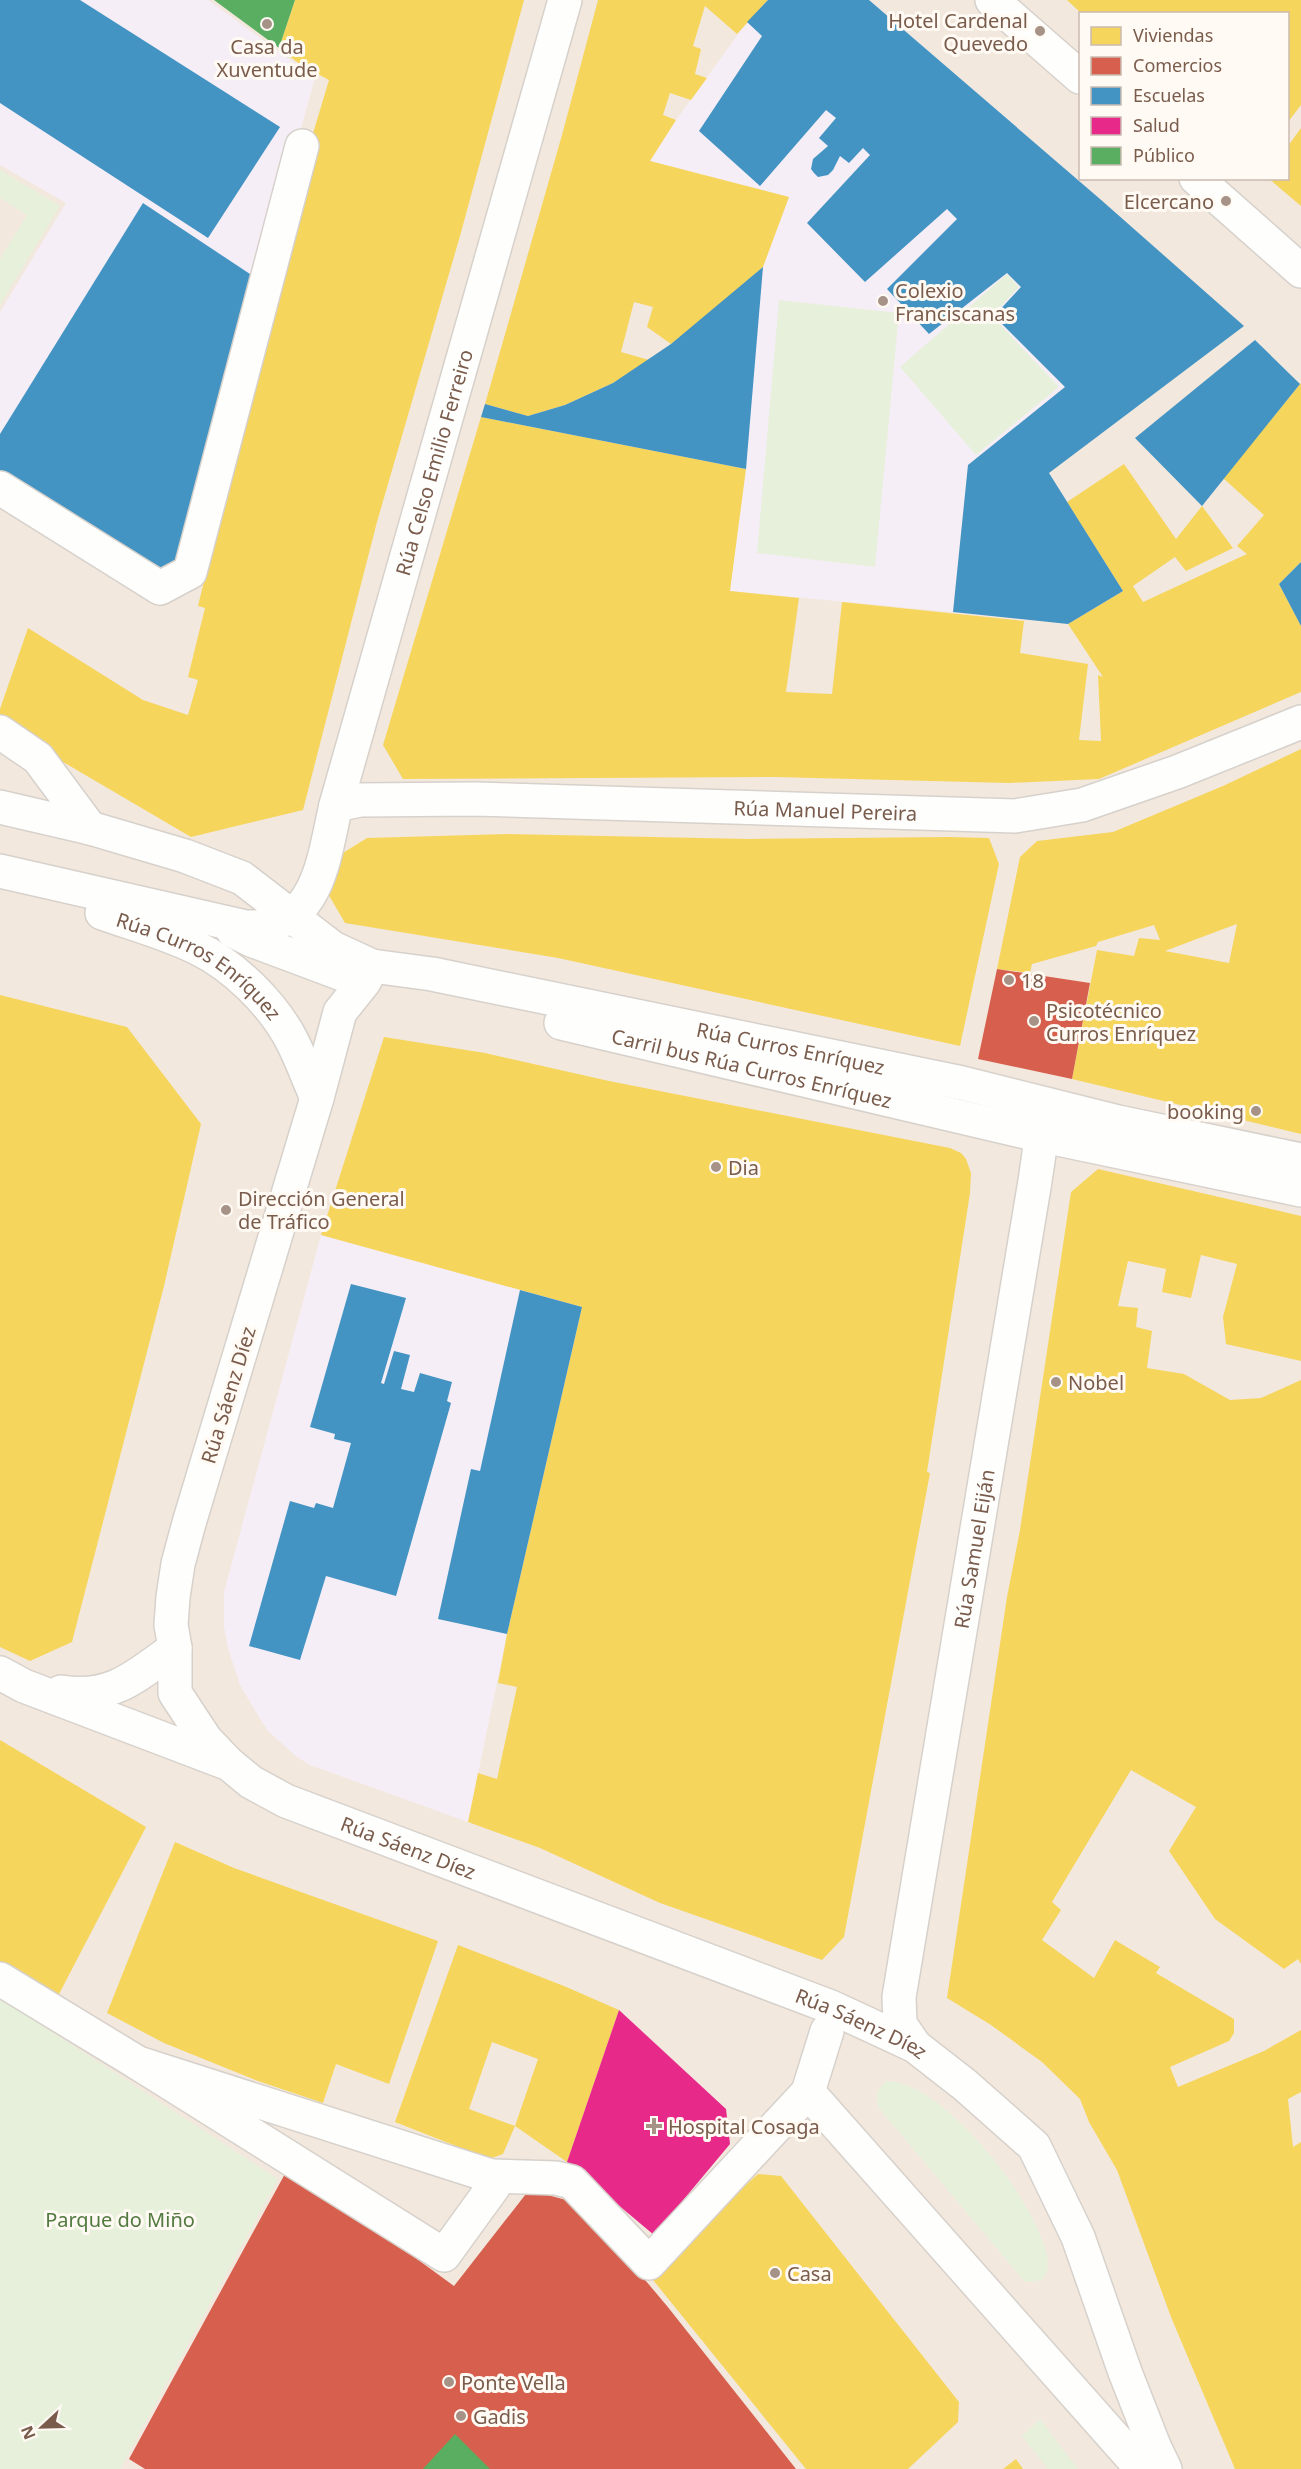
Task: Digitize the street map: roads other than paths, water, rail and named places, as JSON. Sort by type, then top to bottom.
[{"type":"street","name":"Rúa Celso Emilio Ferreiro","points":[[292,917],[312,893],[322,863],[336,805],[565,0]]},
{"type":"street","points":[[992,0],[1079,76]]},
{"type":"street","points":[[0,488],[160,588],[190,572],[302,146]]},
{"type":"street","points":[[1198,180],[1301,271]]},
{"type":"street","name":"Rúa Manuel Pereira","points":[[336,805],[360,800],[475,799],[1016,816],[1082,805],[1177,772],[1301,722]]},
{"type":"street","points":[[0,732],[38,758],[90,828]]},
{"type":"street","name":"Rúa Curros Enríquez","points":[[0,807],[90,828],[185,856],[242,878],[368,974],[432,974],[950,1081],[1032,1102],[1301,1160]]},
{"type":"street","name":"Rúa Curros Enríquez","points":[[0,872],[258,928],[292,917]]},
{"type":"street","name":"Rúa Curros Enríquez","points":[[0,872],[73,903],[175,938],[221,961],[259,996],[273,1013],[290,1038],[318,1098]]},
{"type":"street","name":"Carril bus Rúa Curros Enríquez","points":[[213,920],[251,940],[455,998],[848,1092],[1301,1190]]},
{"type":"street","name":"Rúa Sáenz Díez","points":[[368,974],[340,1012],[318,1098],[178,1564],[171,1625],[175,1648],[175,1693],[206,1740],[228,1763],[251,1782],[286,1801],[841,2024],[915,2046],[965,2085],[1034,2146],[1078,2237],[1125,2372],[1154,2446],[1166,2469]]},
{"type":"street","name":"Rúa Samuel Eiján","points":[[915,2046],[900,2024],[899,1997],[1035,1181],[1040,1147],[1034,1134],[1032,1102]]},
{"type":"street","points":[[12,1680],[79,1694],[110,1690],[132,1680],[175,1648]]},
{"type":"street","points":[[12,1680],[228,1763]]},
{"type":"street","points":[[0,1979],[444,2255],[494,2186],[491,2176]]},
{"type":"street","points":[[138,2063],[491,2176],[556,2178],[572,2182],[649,2263],[808,2092],[841,2024],[878,2015],[899,1997]]},
{"type":"street","points":[[808,2092],[1142,2469]]},
{"type":"place","name":"Casa da Xuventude","points":[[267,24]]},
{"type":"place","name":"Hotel Cardenal Quevedo","points":[[1040,31]]},
{"type":"place","name":"Elcercano","points":[[1226,201]]},
{"type":"place","name":"Colexio Franciscanas","points":[[883,301]]},
{"type":"place","name":"18","points":[[1009,980]]},
{"type":"place","name":"Psicotécnico Curros Enríquez","points":[[1034,1021]]},
{"type":"place","name":"booking","points":[[1256,1111]]},
{"type":"place","name":"Dia","points":[[716,1167]]},
{"type":"place","name":"Dirección General de Tráfico","points":[[226,1210]]},
{"type":"place","name":"Nobel","points":[[1056,1382]]},
{"type":"place","name":"Hospital Cosaga","points":[[654,2126]]},
{"type":"place","name":"Casa","points":[[775,2273]]},
{"type":"place","name":"Ponte Vella","points":[[449,2382]]},
{"type":"place","name":"Gadis","points":[[461,2416]]},
{"type":"park label","name":"Parque do Miño","points":[[120,2219]]}]
